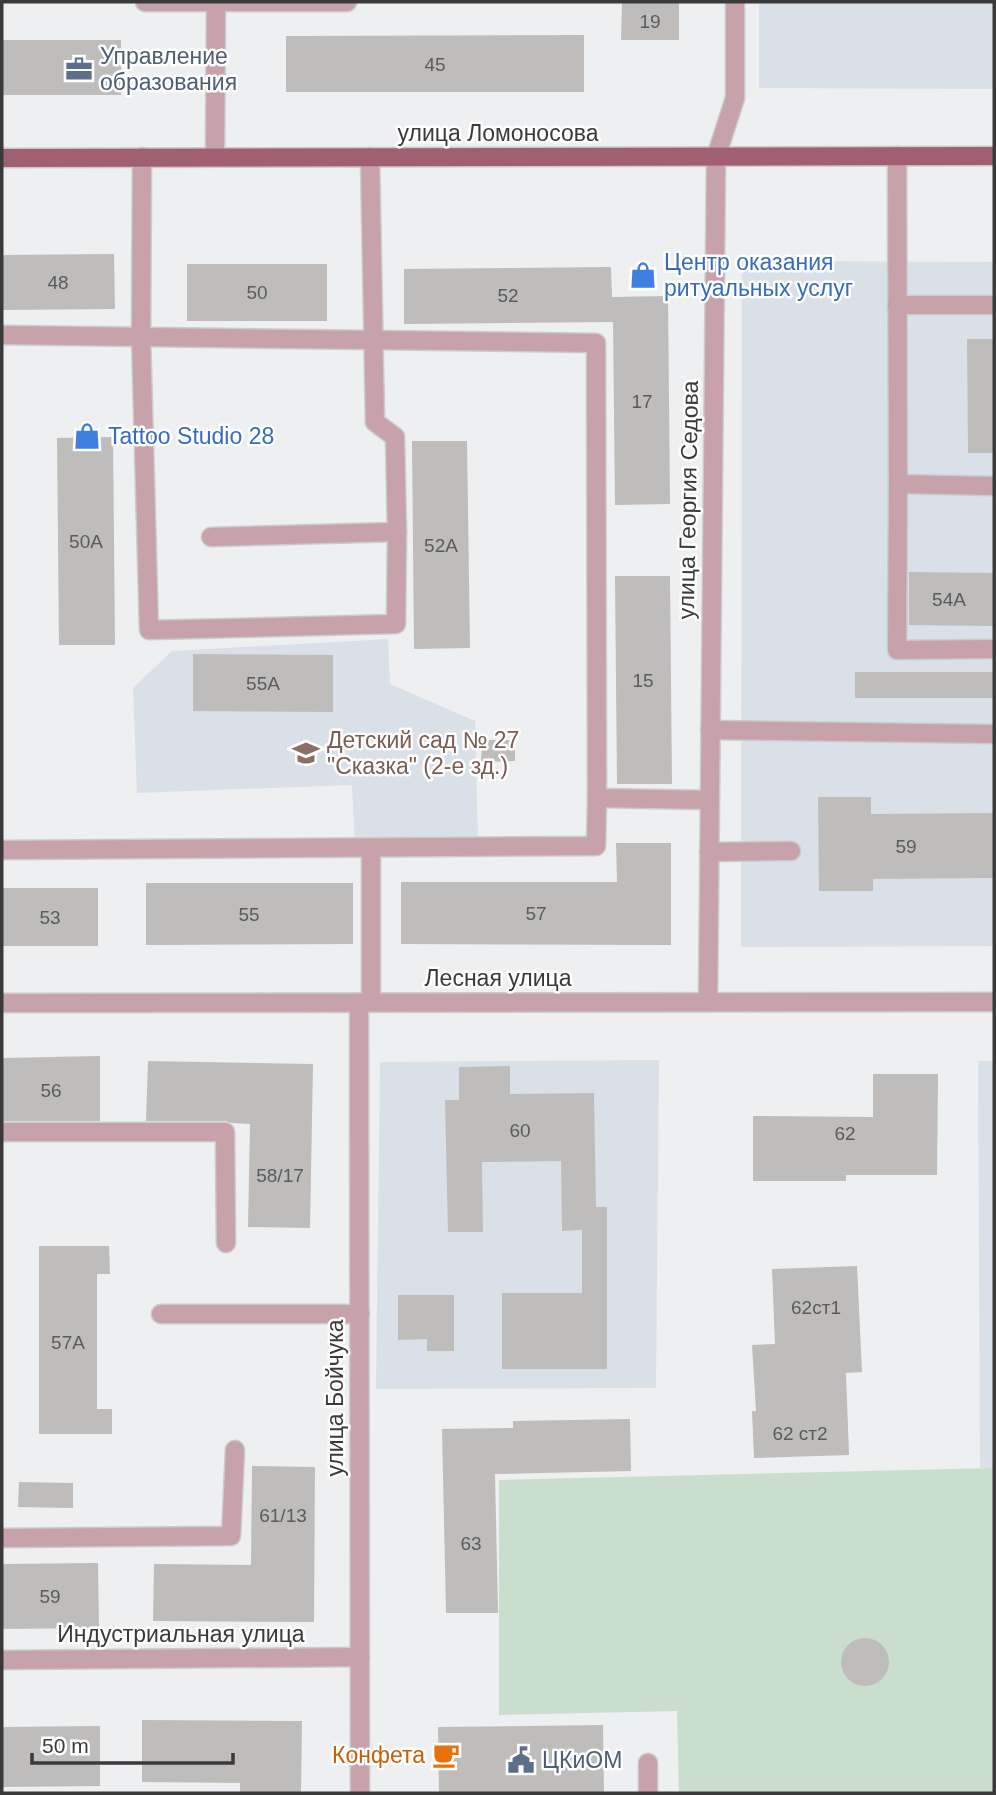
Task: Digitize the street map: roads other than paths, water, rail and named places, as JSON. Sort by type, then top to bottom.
[{"type":"main road","name":"улица Ломоносова","points":[[2,158],[994,156]]},
{"type":"street","points":[[145,2],[347,2]]},
{"type":"street","points":[[215,156],[216,2]]},
{"type":"street","name":"улица Георгия Седова","points":[[708,1002],[716,157],[735,98],[735,2]]},
{"type":"street","points":[[897,156],[897,650],[994,649]]},
{"type":"street","points":[[142,157],[141,337],[149,630],[396,624],[395,437],[375,422],[370,157]]},
{"type":"street","points":[[898,305],[994,305]]},
{"type":"street","points":[[2,335],[596,343],[597,798],[596,846],[2,850]]},
{"type":"street","points":[[898,484],[994,486]]},
{"type":"street","points":[[211,537],[397,532]]},
{"type":"street","points":[[710,730],[994,734]]},
{"type":"street","points":[[597,798],[709,800]]},
{"type":"street","name":"улица Бойчука","points":[[360,1793],[360,1314],[365,1003],[371,848]]},
{"type":"street","points":[[709,852],[791,851]]},
{"type":"street","name":"Лесная улица","points":[[2,1003],[994,1002]]},
{"type":"street","points":[[2,1132],[225,1132],[226,1243]]},
{"type":"street","points":[[161,1314],[360,1314]]},
{"type":"street","points":[[2,1538],[231,1536],[235,1450]]},
{"type":"street","name":"Индустриальная улица","points":[[2,1660],[360,1657]]},
{"type":"street","points":[[648,1763],[648,1793]]},
{"type":"place","name":"Управление образования","points":[[79,69]]},
{"type":"place","name":"Центр оказания ритуальных услуг","points":[[643,275]]},
{"type":"place","name":"Tattoo Studio 28","points":[[87,436]]},
{"type":"place","name":"Детский сад № 27 \"Сказка\" (2-е зд.)","points":[[306,753]]},
{"type":"place","name":"Конфета","points":[[446,1755]]},
{"type":"place","name":"ЦКиОМ","points":[[521,1760]]}]
